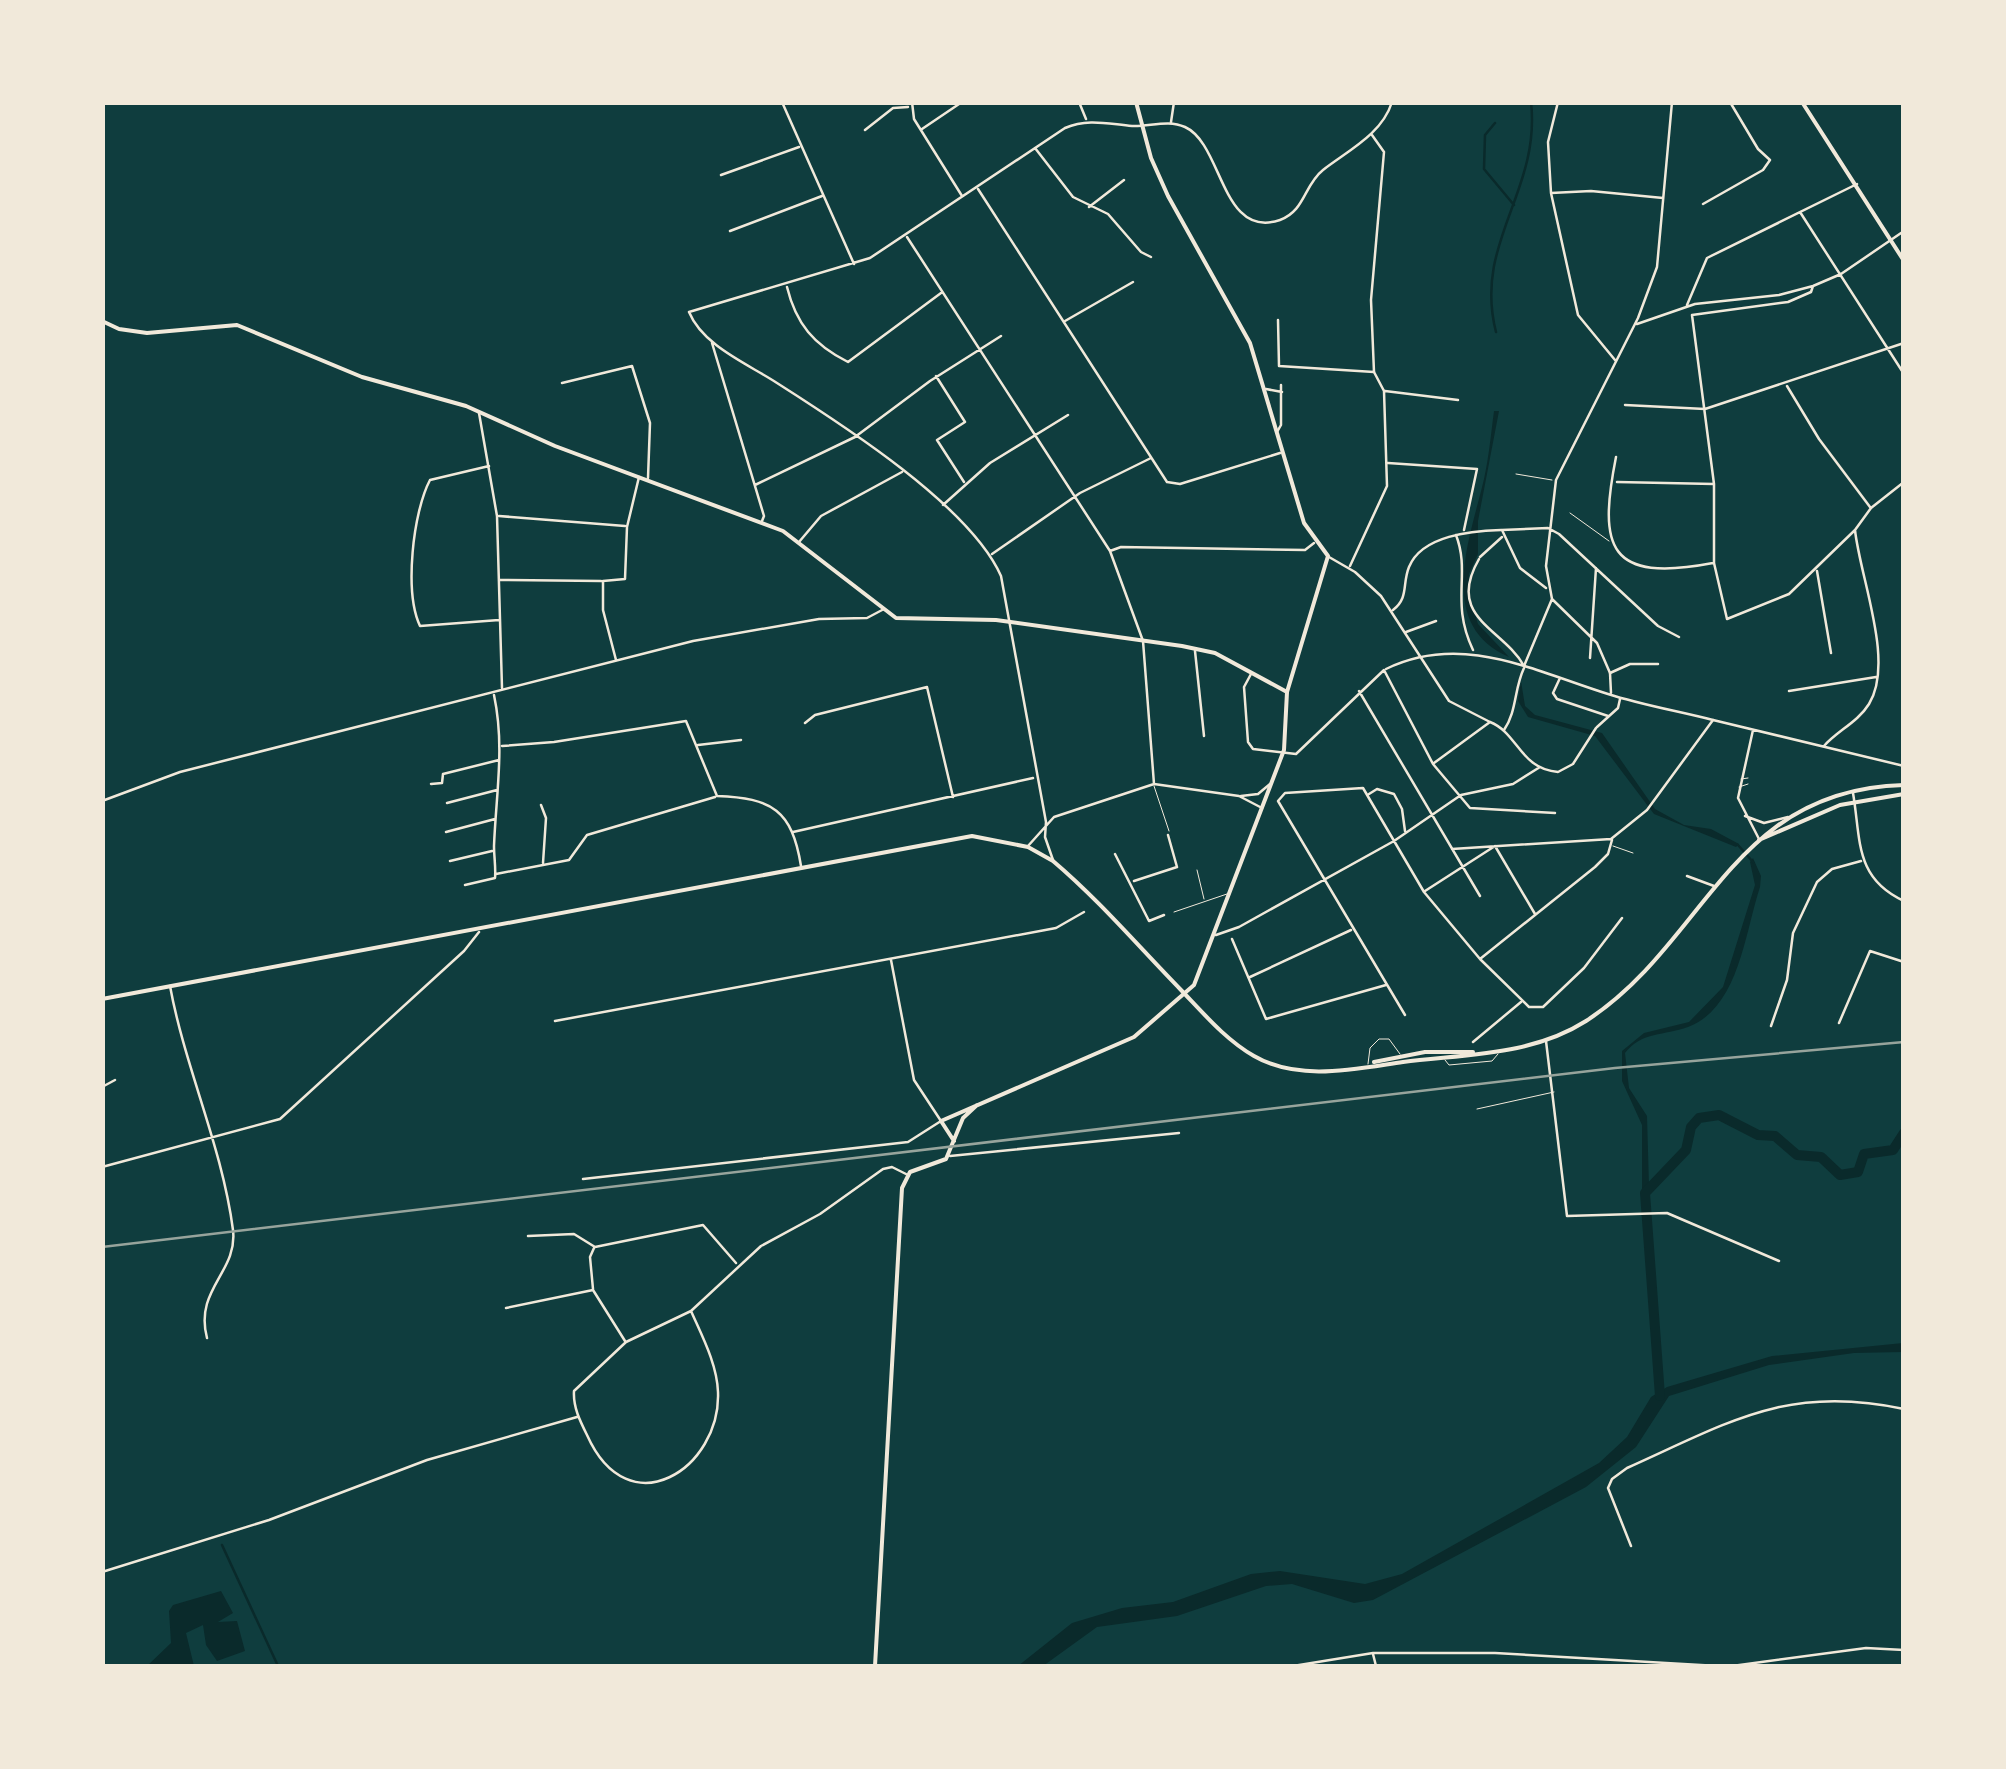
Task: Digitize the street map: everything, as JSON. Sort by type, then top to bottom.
[{"type":"main road","points":[[954,1142],[941,1121],[1134,1037],[1186,996],[1216,934],[1282,756],[1288,692],[1328,556],[1310,536],[1242,325],[1157,174],[1136,102]]},
{"type":"main road","points":[[1802,102],[1904,262]]},
{"type":"main road","points":[[102,321],[137,333],[237,325],[362,377],[479,412],[761,522],[799,542],[896,618],[1009,622],[1215,653],[1288,692]]},
{"type":"main road","points":[[1368,1064],[1400,1054],[1500,1051],[1546,1041],[1586,1020],[1618,995],[1748,849],[1788,817],[1853,791],[1904,785]]},
{"type":"main road","points":[[1760,840],[1855,800],[1904,794]]},
{"type":"main road","points":[[102,998],[961,837],[994,838],[1028,847],[1053,861],[1225,1035],[1266,1062],[1323,1072],[1478,1052]]},
{"type":"main road","points":[[875,1666],[902,1188],[907,1175],[938,1165],[948,1156],[964,1118],[983,1100]]},
{"type":"street","points":[[782,102],[854,266]]},
{"type":"street","points":[[921,130],[962,102]]},
{"type":"street","points":[[1079,102],[1086,120]]},
{"type":"street","points":[[1171,124],[1174,102]]},
{"type":"street","points":[[761,522],[764,516],[712,343],[690,312],[854,266],[906,236],[1065,128],[1086,120],[1189,128],[1200,138],[1239,210],[1265,222],[1291,214],[1302,204],[1316,175],[1384,124],[1392,102]]},
{"type":"street","points":[[1558,102],[1548,142],[1550,193],[1578,314],[1616,361]]},
{"type":"street","points":[[1546,588],[1548,528],[1556,480],[1635,325],[1657,267],[1672,102]]},
{"type":"street","points":[[1703,204],[1762,170],[1770,160],[1758,149],[1730,102]]},
{"type":"street","points":[[866,130],[870,122],[894,108],[911,105],[921,130],[963,197]]},
{"type":"street","points":[[1350,568],[1386,493],[1388,463],[1384,390],[1374,372],[1370,300],[1384,152],[1371,134]]},
{"type":"street","points":[[720,176],[801,146]]},
{"type":"street","points":[[1035,148],[1073,197],[1088,208],[1108,214],[1141,252],[1151,256]]},
{"type":"street","points":[[1088,208],[1124,180]]},
{"type":"street","points":[[1687,306],[1705,260],[1857,184]]},
{"type":"street","points":[[977,188],[1173,485],[1282,452]]},
{"type":"street","points":[[1550,193],[1592,191],[1664,198]]},
{"type":"street","points":[[730,231],[823,195]]},
{"type":"street","points":[[1800,212],[1904,374]]},
{"type":"street","points":[[1635,325],[1687,306],[1779,295],[1813,286],[1841,274],[1904,231]]},
{"type":"street","points":[[906,236],[1110,551],[1143,641],[1154,784]]},
{"type":"street","points":[[1064,322],[1133,282]]},
{"type":"street","points":[[786,284],[804,329],[819,345],[848,362],[942,292]]},
{"type":"street","points":[[1813,286],[1811,292],[1788,302],[1692,315],[1714,484],[1714,563],[1727,619],[1781,599],[1817,570],[1856,530],[1871,508],[1904,482]]},
{"type":"street","points":[[1278,320],[1279,366],[1374,372]]},
{"type":"street","points":[[754,485],[856,437],[936,376],[1001,336]]},
{"type":"street","points":[[712,343],[903,471],[992,554],[1009,622],[1046,822],[1044,837],[1053,861]]},
{"type":"street","points":[[1625,406],[1705,409],[1904,343]]},
{"type":"street","points":[[562,383],[632,366],[650,423],[647,480]]},
{"type":"street","points":[[936,376],[965,422],[938,440],[964,483]]},
{"type":"street","points":[[1786,384],[1827,452],[1871,508]]},
{"type":"street","points":[[1277,432],[1282,425],[1282,386]]},
{"type":"street","points":[[1264,389],[1282,392]]},
{"type":"street","points":[[1384,390],[1458,400]]},
{"type":"street","points":[[479,412],[497,516],[502,691]]},
{"type":"street","points":[[942,506],[964,483],[1068,415]]},
{"type":"street","points":[[992,554],[1109,476],[1152,457]]},
{"type":"street","points":[[1616,457],[1609,540],[1631,563],[1657,568],[1714,563]]},
{"type":"street","points":[[1388,463],[1477,469],[1467,532]]},
{"type":"street","points":[[489,466],[430,480],[416,528],[413,578],[420,626],[499,620]]},
{"type":"street","points":[[799,542],[821,516],[903,471]]},
{"type":"street","points":[[499,580],[626,580],[627,526],[639,477]]},
{"type":"street","points":[[1616,482],[1714,484]]},
{"type":"street","points":[[497,516],[529,515],[627,526]]},
{"type":"street","points":[[1391,611],[1405,597],[1410,562],[1425,549],[1467,532],[1548,528],[1596,566],[1658,626],[1679,637]]},
{"type":"street","points":[[1823,748],[1866,709],[1878,677],[1856,530]]},
{"type":"street","points":[[1503,533],[1480,558],[1470,576],[1473,608],[1483,627],[1524,666]]},
{"type":"street","points":[[1503,533],[1520,568],[1546,588],[1552,600],[1602,649],[1610,674],[1611,695]]},
{"type":"street","points":[[1456,535],[1465,559],[1458,601],[1473,652]]},
{"type":"street","points":[[1110,551],[1121,547],[1306,550],[1316,542]]},
{"type":"street","points":[[1328,556],[1350,568],[1391,611],[1449,702],[1504,730],[1516,750],[1540,767],[1552,772],[1566,769],[1588,737],[1618,708],[1620,698]]},
{"type":"street","points":[[1590,658],[1596,566]]},
{"type":"street","points":[[1817,570],[1831,653]]},
{"type":"street","points":[[602,581],[604,610],[616,661]]},
{"type":"street","points":[[1504,730],[1514,712],[1516,688],[1524,666],[1552,600]]},
{"type":"street","points":[[102,801],[180,772],[693,641],[820,619],[868,618],[884,609]]},
{"type":"street","points":[[1405,632],[1436,621]]},
{"type":"street","points":[[1195,650],[1204,736]]},
{"type":"street","points":[[1252,673],[1244,687],[1248,742],[1252,748],[1282,756],[1302,749],[1384,670],[1419,656],[1473,652],[1620,698],[1904,766]]},
{"type":"street","points":[[1610,674],[1630,664],[1658,664]]},
{"type":"street","points":[[1384,670],[1433,764],[1459,796],[1477,811],[1555,813]]},
{"type":"street","points":[[1789,690],[1878,677]]},
{"type":"street","points":[[1560,678],[1553,693],[1557,698],[1608,716]]},
{"type":"street","points":[[805,723],[815,715],[927,687],[953,797]]},
{"type":"street","points":[[1359,690],[1480,896]]},
{"type":"street","points":[[466,885],[495,878],[496,874],[494,850],[502,746],[494,693]]},
{"type":"street","points":[[1452,849],[1598,843],[1612,839],[1647,810],[1713,720]]},
{"type":"street","points":[[502,746],[554,742],[686,721],[717,796]]},
{"type":"street","points":[[1433,764],[1490,722]]},
{"type":"street","points":[[1754,730],[1748,765],[1739,786],[1744,816],[1760,840]]},
{"type":"street","points":[[697,746],[741,740]]},
{"type":"street","points":[[431,784],[442,783],[444,774],[501,760]]},
{"type":"street","points":[[1216,934],[1394,841],[1459,796],[1513,784],[1540,767]]},
{"type":"street","points":[[793,832],[1035,778]]},
{"type":"street","points":[[1028,847],[1046,822],[1154,784],[1240,796],[1258,794],[1272,782]]},
{"type":"street","points":[[1405,1015],[1278,801],[1285,793],[1356,786],[1367,795],[1424,892],[1521,1002],[1543,1007],[1584,968],[1622,918]]},
{"type":"street","points":[[1367,795],[1377,789],[1394,794],[1402,809],[1406,833]]},
{"type":"street","points":[[446,803],[498,790]]},
{"type":"street","points":[[1853,791],[1861,860],[1880,886],[1904,901]]},
{"type":"street","points":[[496,874],[569,860],[588,835],[717,796],[764,801],[776,809],[793,832],[801,866]]},
{"type":"street","points":[[1240,796],[1263,809]]},
{"type":"street","points":[[542,805],[546,818],[542,864]]},
{"type":"street","points":[[1744,816],[1764,823],[1788,817]]},
{"type":"street","points":[[446,832],[496,819]]},
{"type":"street","points":[[1132,882],[1177,866],[1168,834]]},
{"type":"street","points":[[1480,959],[1536,916],[1614,846],[1612,839]]},
{"type":"street","points":[[1424,892],[1494,846]]},
{"type":"street","points":[[1494,846],[1536,916]]},
{"type":"street","points":[[450,861],[494,850]]},
{"type":"street","points":[[1115,854],[1149,921],[1164,916]]},
{"type":"street","points":[[1771,1026],[1787,980],[1793,933],[1817,882],[1832,869],[1861,860]]},
{"type":"street","points":[[1687,876],[1714,886]]},
{"type":"street","points":[[555,1021],[1056,928],[1084,912]]},
{"type":"street","points":[[102,1167],[280,1119],[464,951],[478,936],[479,928]]},
{"type":"street","points":[[1249,977],[1352,929]]},
{"type":"street","points":[[1232,939],[1266,1019],[1388,984]]},
{"type":"street","points":[[1839,1023],[1870,951],[1904,962]]},
{"type":"street","points":[[583,1179],[908,1142],[941,1121],[914,1080],[891,959]]},
{"type":"street","points":[[170,986],[213,1138],[233,1238],[227,1261],[206,1299],[207,1338]]},
{"type":"street","points":[[1473,1042],[1521,1002]]},
{"type":"street","points":[[1546,1041],[1566,1216],[1658,1213],[1779,1262]]},
{"type":"street","points":[[102,1087],[116,1080]]},
{"type":"street","points":[[948,1156],[1179,1133]]},
{"type":"street","points":[[692,1311],[710,1356],[718,1393],[701,1450],[682,1470],[646,1484],[611,1474],[598,1460],[578,1416],[574,1391],[626,1342],[692,1311],[737,1264],[884,1170],[892,1167],[907,1175]]},
{"type":"street","points":[[528,1236],[574,1234],[594,1247],[703,1225],[737,1264]]},
{"type":"street","points":[[594,1247],[590,1257],[593,1290],[626,1342]]},
{"type":"street","points":[[506,1308],[593,1290]]},
{"type":"street","points":[[1630,1546],[1608,1488],[1612,1479],[1628,1468],[1739,1417],[1794,1401],[1845,1398],[1904,1409]]},
{"type":"street","points":[[102,1572],[269,1520],[427,1460],[578,1416]]},
{"type":"street","points":[[1732,1666],[1866,1648],[1904,1650]]},
{"type":"street","points":[[1373,1653],[1376,1666]]},
{"type":"street","points":[[1293,1666],[1373,1653],[1538,1654],[1718,1666]]},
{"type":"lane","points":[[1516,474],[1556,480]]},
{"type":"lane","points":[[1570,513],[1600,538],[1609,540]]},
{"type":"lane","points":[[1770,742],[1772,736]]},
{"type":"lane","points":[[1743,772],[1750,771]]},
{"type":"lane","points":[[1741,778],[1748,778]]},
{"type":"lane","points":[[1154,784],[1170,827],[1168,834]]},
{"type":"lane","points":[[1739,786],[1748,784]]},
{"type":"lane","points":[[1614,846],[1633,853]]},
{"type":"lane","points":[[1197,870],[1205,902]]},
{"type":"lane","points":[[1174,912],[1230,895]]},
{"type":"lane","points":[[1368,1064],[1370,1048],[1380,1039],[1390,1040],[1400,1054]]},
{"type":"lane","points":[[1443,1058],[1449,1066],[1492,1060],[1500,1051]]},
{"type":"lane","points":[[1477,1108],[1554,1092]]},
{"type":"water","points":[[1494,411],[1499,411],[1478,521],[1478,554],[1469,574],[1468,592],[1478,624],[1509,657],[1486,643],[1472,624],[1465,602],[1466,552],[1486,470]]},
{"type":"water","points":[[1521,681],[1525,706],[1535,715],[1602,733],[1655,809],[1684,825],[1711,829],[1739,844],[1736,847],[1654,814],[1595,736],[1528,717],[1518,701]]},
{"type":"water","points":[[1753,858],[1761,876],[1760,887],[1738,967],[1719,1003],[1688,1027],[1646,1037],[1625,1053],[1629,1088],[1647,1116],[1649,1186],[1642,1195],[1642,1125],[1622,1081],[1622,1051],[1644,1033],[1689,1022],[1723,987],[1755,885],[1750,862]]},
{"type":"water","points":[[1903,1343],[1903,1352],[1854,1353],[1769,1365],[1669,1396],[1636,1447],[1586,1487],[1373,1600],[1354,1603],[1292,1584],[1266,1586],[1177,1616],[1097,1627],[1043,1666],[1018,1666],[1072,1623],[1122,1608],[1173,1602],[1251,1574],[1280,1571],[1365,1584],[1402,1574],[1599,1463],[1627,1437],[1651,1397],[1667,1387],[1772,1356]]},
{"type":"water","points":[[221,1591],[233,1613],[218,1622],[237,1621],[245,1651],[217,1661],[206,1645],[203,1625],[186,1633],[194,1666],[147,1666],[171,1643],[169,1611],[173,1605]]},
{"type":"waterway","points":[[1496,332],[1491,300],[1493,271],[1527,163],[1531,102]]},
{"type":"waterway","points":[[1495,123],[1485,135],[1484,169],[1514,205]]},
{"type":"waterway","points":[[1738,845],[1753,862]]},
{"type":"waterway","points":[[1660,1396],[1645,1193],[1686,1150],[1691,1127],[1699,1118],[1719,1115],[1758,1135],[1775,1136],[1797,1155],[1821,1157],[1840,1175],[1858,1172],[1864,1154],[1893,1150],[1904,1133]]},
{"type":"waterway","points":[[222,1545],[278,1666]]},
{"type":"railway","points":[[102,1247],[1615,1068],[1904,1042]]}]
